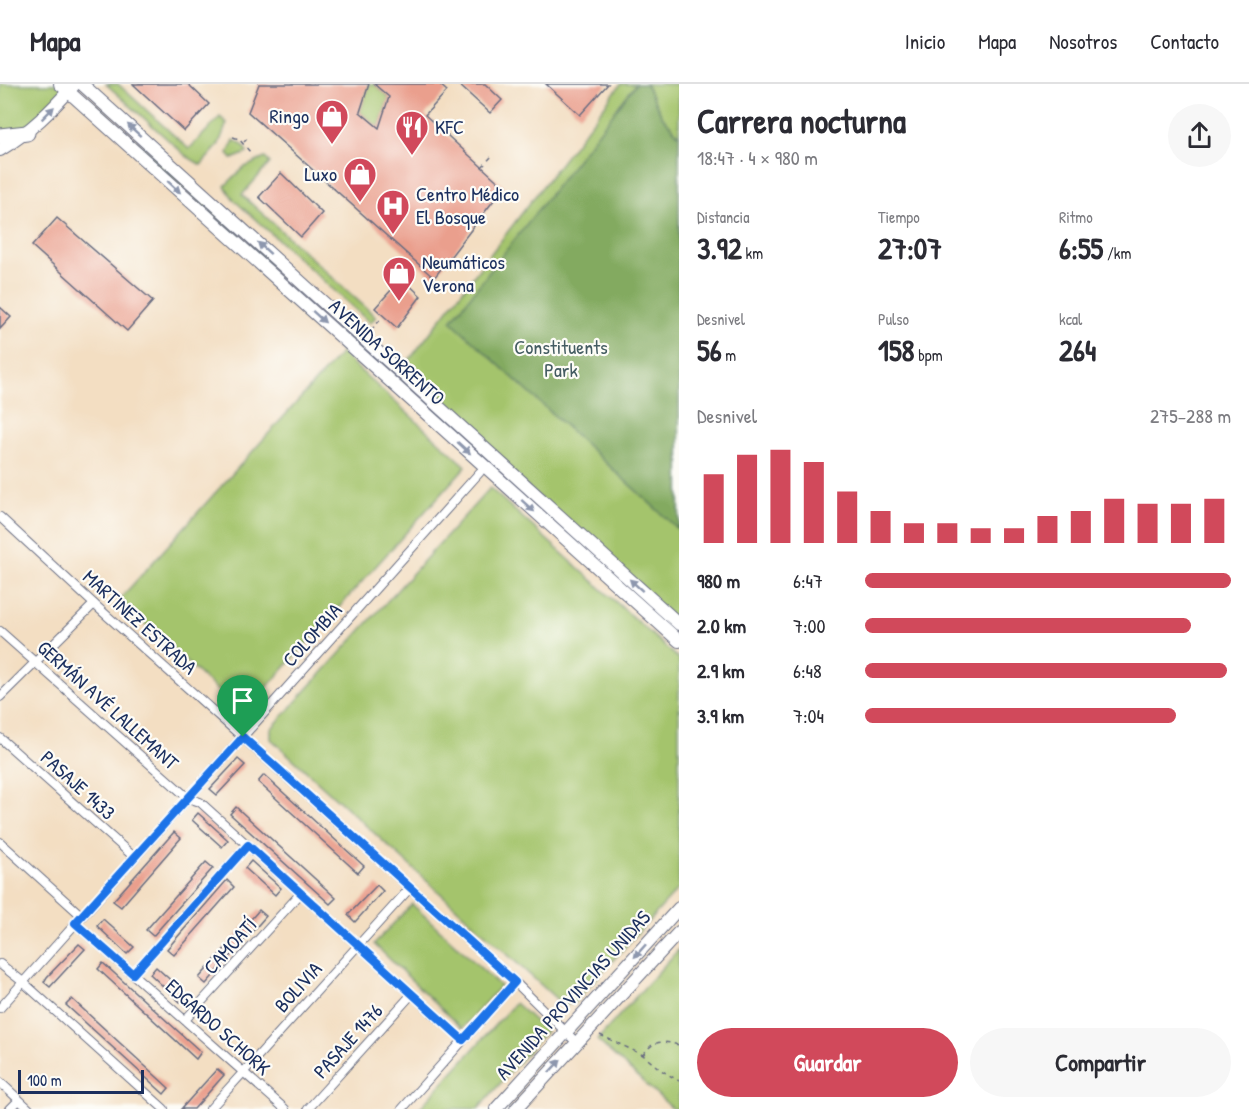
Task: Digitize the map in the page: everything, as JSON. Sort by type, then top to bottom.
[{"type":"highway","points":[[0,136],[27,133]]},
{"type":"main road","name":"AVENIDA SORRENTO","points":[[82,84],[679,624]]},
{"type":"main road","name":"AVENIDA SORRENTO","points":[[68,87],[679,641]]},
{"type":"main road","points":[[0,150],[27,133],[49,114],[68,87]]},
{"type":"main road","name":"AVENIDA PROVINCIAS UNIDAS","points":[[496,1109],[679,908]]},
{"type":"main road","name":"AVENIDA PROVINCIAS UNIDAS","points":[[516,1109],[679,932]]},
{"type":"street","name":"COLOMBIA","points":[[0,1008],[480,472]]},
{"type":"street","name":"MARTINEZ ESTRADA","points":[[0,517],[515,982],[577,1042]]},
{"type":"street","points":[[0,697],[94,604]]},
{"type":"street","name":"GERMÁN AVÉ LALLEMANT","points":[[0,631],[188,798],[201,802],[463,1040]]},
{"type":"street","name":"PASAJE 1433","points":[[0,738],[135,857]]},
{"type":"street","name":"EDGARDO SCHORK","points":[[0,842],[133,974],[285,1109]]},
{"type":"street","points":[[133,974],[248,845]]},
{"type":"street","name":"BOLIVIA","points":[[210,1109],[410,888]]},
{"type":"street","name":"CAMOATÍ","points":[[185,1020],[300,894]]},
{"type":"street","points":[[0,964],[164,1109]]},
{"type":"street","points":[[402,1109],[515,982]]},
{"type":"street","name":"PASAJE 1476","points":[[308,1109],[412,994]]},
{"type":"street","points":[[0,1082],[29,1109]]},
{"type":"street","points":[[10,1109],[19,1100]]},
{"type":"path","points":[[233,137],[243,143],[250,152]]},
{"type":"path","points":[[243,143],[248,138]]},
{"type":"path","points":[[482,167],[492,156]]},
{"type":"path","points":[[370,330],[383,317]]},
{"type":"path","points":[[589,1029],[643,1055],[679,1081]]},
{"type":"path","points":[[643,1055],[655,1043],[664,1041],[679,1045]]},
{"type":"green space","points":[[0,84],[75,84],[0,150]]},
{"type":"green space","points":[[106,84],[118,84],[189,149],[220,117],[227,123],[218,146],[201,165],[186,156]]},
{"type":"green space","points":[[369,84],[374,84],[389,97],[379,128],[360,112]]},
{"type":"green space","name":"Constituents Park","points":[[621,84],[679,84],[679,624],[400,372]]},
{"type":"green space","name":"Constituents Park","points":[[636,84],[646,84],[662,116],[679,135],[679,530],[451,321]]},
{"type":"green space","points":[[90,99],[679,631],[679,635],[88,102]]},
{"type":"green space","points":[[234,140],[244,146],[247,153],[232,159],[228,153]]},
{"type":"green space","points":[[265,158],[270,163],[242,195],[376,317],[370,323],[234,200],[225,186],[243,168]]},
{"type":"green space","points":[[341,353],[466,466],[243,714],[119,600]]},
{"type":"green space","points":[[490,488],[679,659],[679,888],[573,1004],[563,1005],[271,739],[271,729]]},
{"type":"green space","points":[[412,904],[500,986],[462,1029],[374,944]]},
{"type":"green space","points":[[679,949],[679,1109],[673,1109],[597,1040]]},
{"type":"green space","points":[[515,1003],[546,1031],[478,1109],[419,1109]]},
{"type":"building","points":[[133,84],[188,84],[209,104],[184,131]]},
{"type":"building","points":[[259,84],[369,84],[360,112],[379,128],[389,97],[374,84],[439,84],[447,91],[425,115],[504,187],[434,278],[248,112]]},
{"type":"building","points":[[458,84],[485,84],[502,100],[490,113]]},
{"type":"building","points":[[546,84],[608,84],[580,115]]},
{"type":"building","points":[[281,173],[322,213],[301,237],[259,197]]},
{"type":"building","points":[[57,218],[153,301],[127,331],[32,246]]},
{"type":"building","name":"Neumáticos Verona","points":[[402,278],[421,296],[397,328],[375,308]]},
{"type":"building","points":[[0,307],[11,317],[0,329]]},
{"type":"building","points":[[238,759],[245,765],[217,795],[210,789]]},
{"type":"building","points":[[264,775],[364,866],[358,873],[258,782]]},
{"type":"building","points":[[236,807],[336,898],[330,904],[230,814]]},
{"type":"building","points":[[198,813],[228,840],[222,847],[192,820]]},
{"type":"building","points":[[174,832],[181,838],[121,907],[113,901]]},
{"type":"building","points":[[251,861],[281,888],[275,895],[245,868]]},
{"type":"building","points":[[206,862],[213,868],[153,936],[146,930]]},
{"type":"building","points":[[227,880],[234,887],[174,955],[167,949]]},
{"type":"building","points":[[377,885],[383,891],[355,922],[348,915]]},
{"type":"building","points":[[259,910],[266,916],[206,984],[199,978]]},
{"type":"building","points":[[103,919],[134,947],[127,954],[97,926]]},
{"type":"building","points":[[79,944],[85,949],[50,987],[44,982],[47,977]]},
{"type":"building","points":[[103,963],[201,1052],[196,1059],[98,969]]},
{"type":"building","points":[[156,967],[187,995],[180,1002],[150,974]]},
{"type":"building","points":[[72,999],[169,1088],[164,1094],[66,1005]]},
{"type":"building","points":[[217,1069],[224,1075],[194,1109],[181,1109]]},
{"type":"place","name":"Ringo","points":[[332,145]]},
{"type":"place","name":"KFC","points":[[412,156]]},
{"type":"place","name":"Luxo","points":[[360,203]]},
{"type":"place","name":"Centro Médico El Bosque","points":[[393,235]]},
{"type":"place","name":"Neumáticos Verona","points":[[399,302]]},
{"type":"route","points":[[243,737],[515,982],[463,1040],[248,845],[133,974],[75,923],[243,737]]}]
